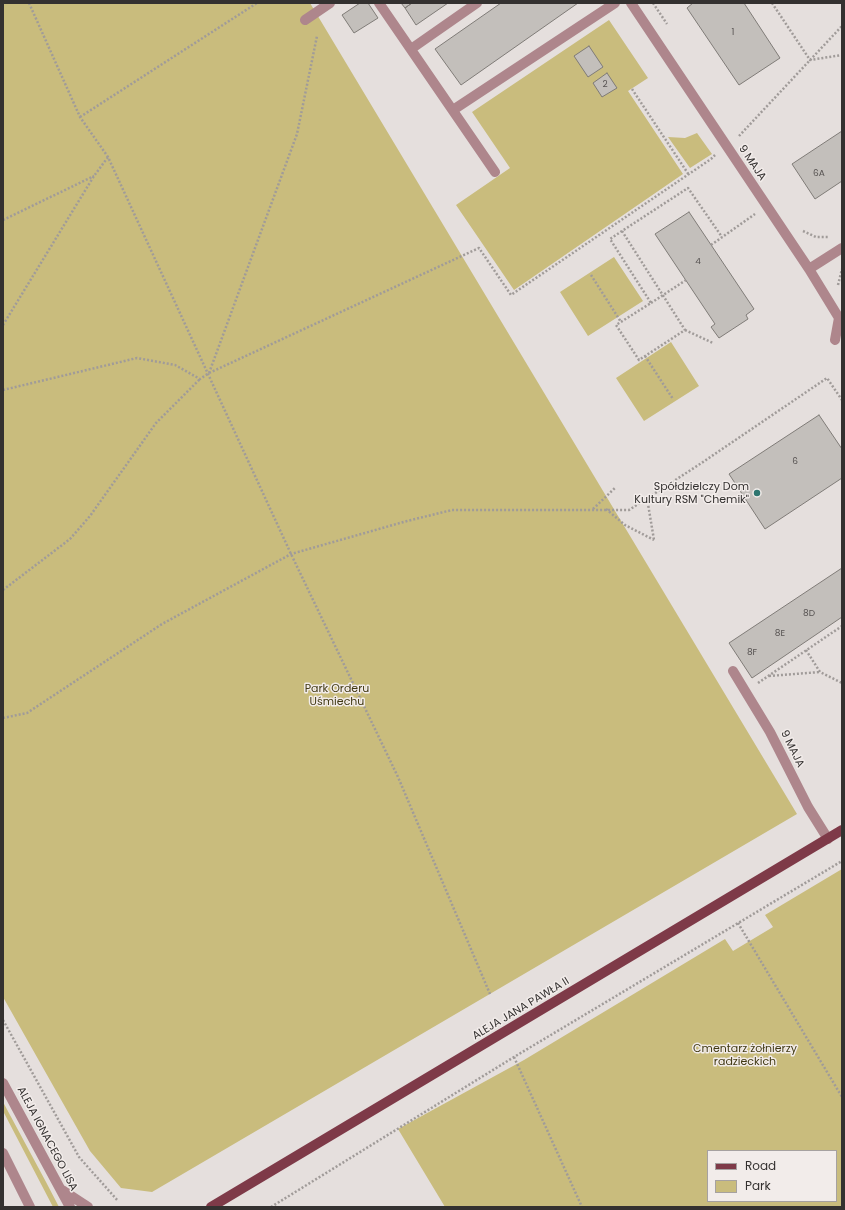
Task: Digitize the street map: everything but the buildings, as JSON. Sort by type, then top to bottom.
[{"type":"main road","name":"ALEJA JANA PAWŁA II","points":[[211,1207],[842,830]]},
{"type":"street","points":[[305,20],[330,3]]},
{"type":"street","points":[[379,3],[495,172]]},
{"type":"street","points":[[411,49],[478,3]]},
{"type":"street","points":[[453,110],[615,3]]},
{"type":"street","name":"9 MAJA","points":[[631,3],[725,146],[809,269],[839,318],[834,340]]},
{"type":"street","points":[[809,269],[842,248]]},
{"type":"street","name":"9 MAJA","points":[[733,671],[770,732],[808,807],[828,839]]},
{"type":"street","name":"ALEJA IGNACEGO LISA","points":[[3,1083],[70,1207]]},
{"type":"street","points":[[3,1153],[30,1207]]},
{"type":"street","points":[[60,1188],[88,1207]]},
{"type":"path","points":[[29,3],[80,117],[108,157],[209,373],[291,554],[398,777],[490,994]]},
{"type":"path","points":[[80,117],[257,3]]},
{"type":"path","points":[[653,3],[670,30]]},
{"type":"path","points":[[772,3],[810,60]]},
{"type":"path","points":[[3,590],[70,539],[90,516],[156,423],[200,379],[209,373],[479,248],[511,295],[711,159],[716,153],[739,136],[842,26]]},
{"type":"path","points":[[209,373],[297,134],[317,36]]},
{"type":"path","points":[[810,60],[842,55]]},
{"type":"path","points":[[632,89],[689,174]]},
{"type":"path","points":[[735,130],[743,143]]},
{"type":"path","points":[[3,325],[94,176],[108,157]]},
{"type":"path","points":[[3,220],[94,176]]},
{"type":"path","points":[[651,303],[610,238],[688,188],[722,237]]},
{"type":"path","points":[[711,245],[755,214]]},
{"type":"path","points":[[800,230],[816,238],[834,236]]},
{"type":"path","points":[[622,231],[685,330],[714,343]]},
{"type":"path","points":[[840,289],[838,285],[840,270],[842,269]]},
{"type":"path","points":[[590,275],[621,322]]},
{"type":"path","points":[[685,330],[639,360],[616,325],[686,280]]},
{"type":"path","points":[[645,356],[673,399]]},
{"type":"path","points":[[3,390],[137,358],[175,365],[200,379]]},
{"type":"path","points":[[3,718],[27,713],[162,624],[291,554],[407,521],[452,510],[629,510],[827,378],[842,400]]},
{"type":"path","points":[[593,509],[616,488]]},
{"type":"path","points":[[606,509],[625,525],[654,540],[647,498]]},
{"type":"path","points":[[746,691],[842,626]]},
{"type":"path","points":[[806,650],[820,672]]},
{"type":"path","points":[[768,676],[820,672],[842,683]]},
{"type":"path","points":[[271,1207],[514,1057],[842,861]]},
{"type":"path","points":[[738,923],[842,1097]]},
{"type":"path","points":[[3,1020],[79,1157],[118,1200]]},
{"type":"path","points":[[514,1057],[582,1207]]},
{"type":"green space","name":"Park Orderu Uśmiechu","points":[[3,3],[310,3],[797,814],[152,1192],[121,1188],[90,1151],[3,997]]},
{"type":"green space","points":[[609,20],[648,78],[628,91],[683,174],[514,290],[456,205],[510,168],[472,112]]},
{"type":"green space","points":[[697,133],[712,154],[690,168],[668,137],[685,138]]},
{"type":"green space","points":[[614,257],[643,301],[588,336],[560,292]]},
{"type":"green space","points":[[671,342],[699,386],[644,421],[616,378]]},
{"type":"green space","name":"Cmentarz żołnierzy radzieckich","points":[[842,869],[842,1207],[445,1207],[398,1129],[524,1060],[725,939],[733,951],[773,927],[765,915]]},
{"type":"green space","points":[[3,1102],[59,1207],[53,1207],[3,1111]]},
{"type":"place","name":"Spółdzielczy Dom Kultury RSM \"Chemik\"","points":[[757,493]]}]
